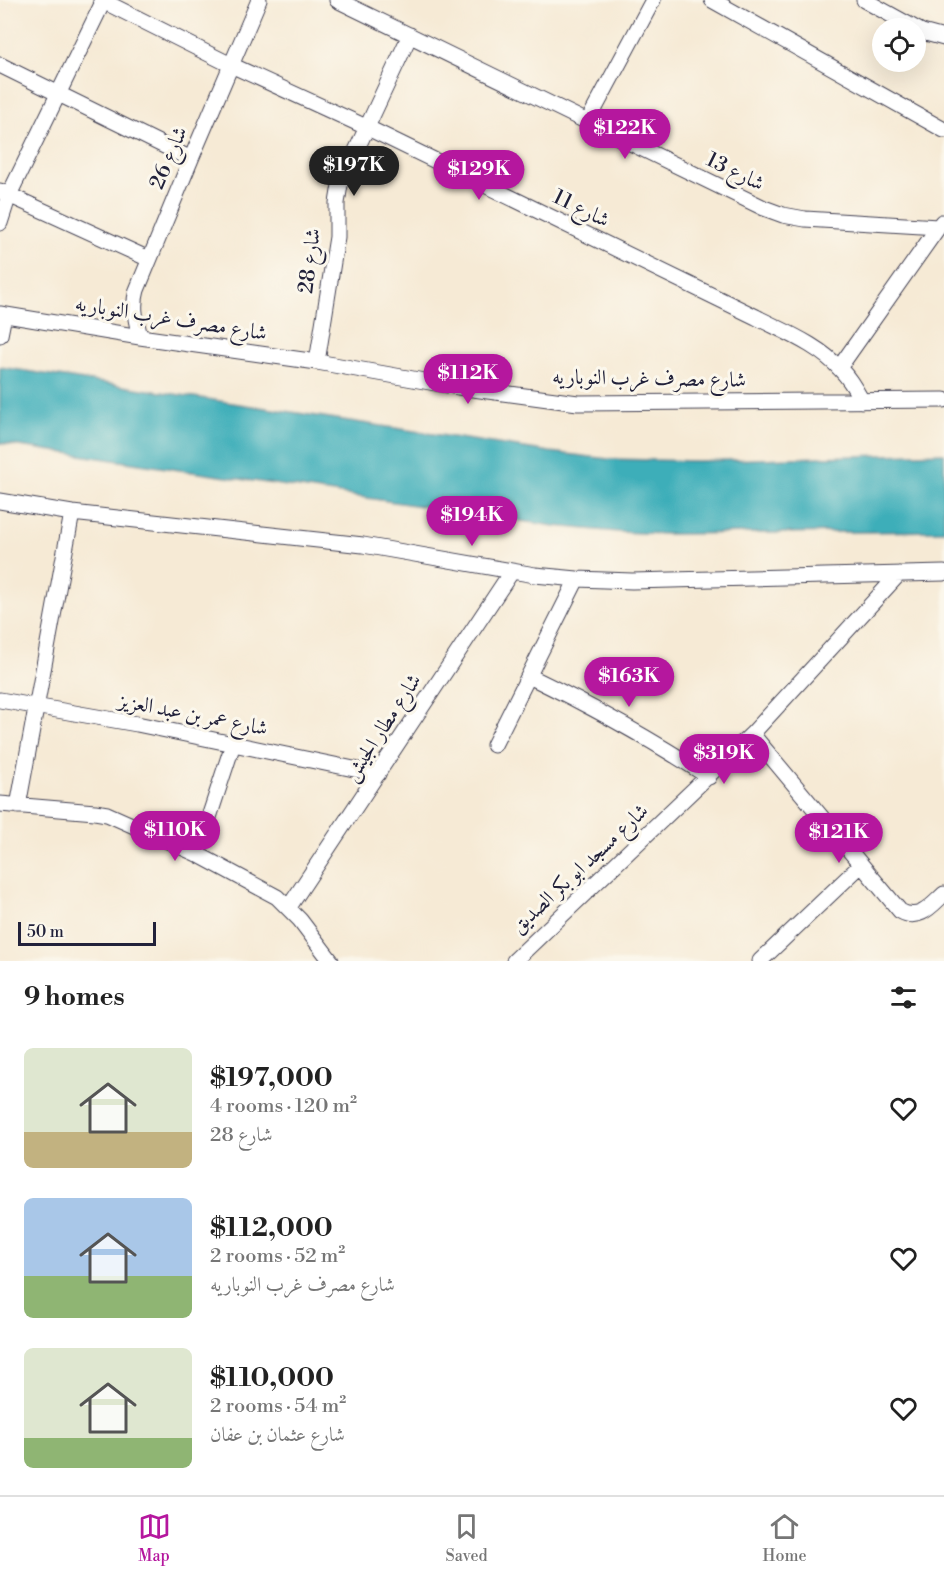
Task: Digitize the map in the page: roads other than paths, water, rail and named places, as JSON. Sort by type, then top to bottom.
[{"type":"street","name":"شارع 11","points":[[103,0],[231,65],[366,127],[814,347],[839,368],[852,383],[862,402]]},
{"type":"street","points":[[0,223],[4,193],[58,93],[103,0]]},
{"type":"street","name":"شارع 26","points":[[140,337],[134,300],[149,259],[259,0]]},
{"type":"street","name":"شارع 13","points":[[337,0],[745,201],[806,219],[941,223]]},
{"type":"street","points":[[588,123],[653,0]]},
{"type":"street","points":[[712,0],[944,130]]},
{"type":"street","points":[[864,0],[922,32],[944,38]]},
{"type":"street","name":"شارع 28","points":[[316,362],[337,237],[337,203],[340,185],[410,35]]},
{"type":"street","points":[[0,65],[191,159]]},
{"type":"street","points":[[4,193],[149,259]]},
{"type":"street","points":[[839,368],[941,223]]},
{"type":"street","points":[[0,334],[2,314]]},
{"type":"street","name":"شارع مصرف غرب النوباريه","points":[[2,314],[140,337],[316,362],[458,387],[578,403],[944,400]]},
{"type":"street","points":[[0,501],[72,513],[363,545],[535,575],[578,579],[632,581],[944,573]]},
{"type":"street","points":[[18,806],[72,513]]},
{"type":"street","name":"شارع مطار الجيش","points":[[289,907],[512,571]]},
{"type":"street","name":"شارع مسجد ابو بكر الصديق","points":[[514,961],[752,734],[899,574]]},
{"type":"street","points":[[494,745],[578,579]]},
{"type":"street","points":[[529,676],[618,721],[709,777]]},
{"type":"street","name":"شارع عمر بن عبد العزيز","points":[[0,700],[378,774]]},
{"type":"street","points":[[752,734],[900,911],[907,915],[920,914],[944,894]]},
{"type":"street","points":[[197,854],[233,744]]},
{"type":"street","points":[[0,804],[108,814],[197,854],[278,897],[289,907],[331,961]]},
{"type":"street","points":[[760,961],[861,866]]},
{"type":"water","points":[[0,367],[608,459],[698,461],[944,453],[944,531],[667,534],[618,532],[554,526],[0,443]]}]
